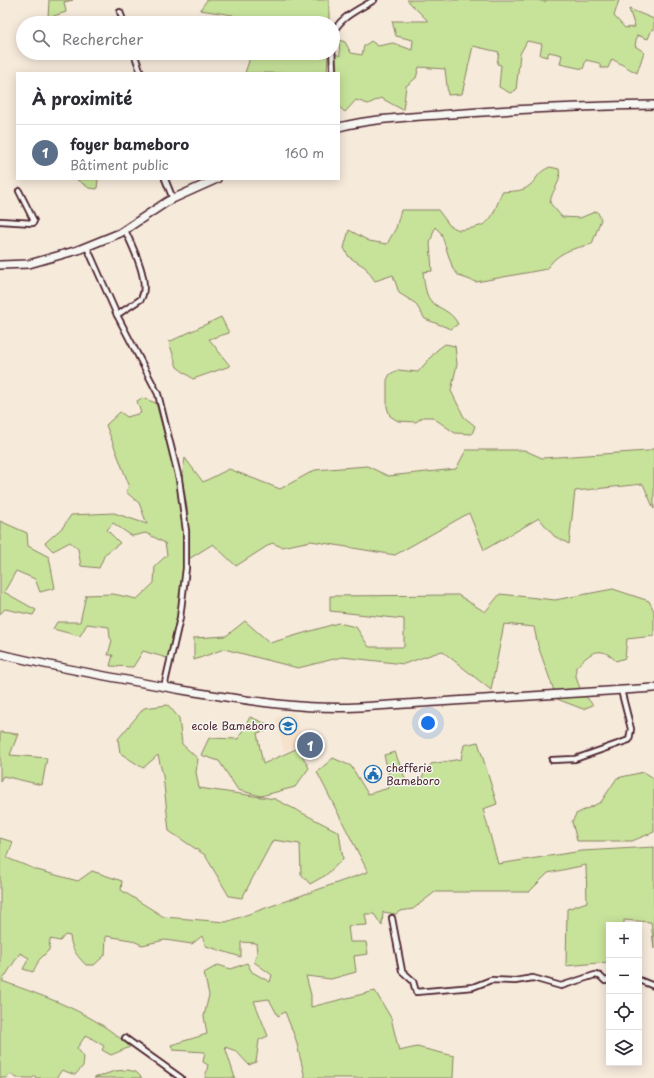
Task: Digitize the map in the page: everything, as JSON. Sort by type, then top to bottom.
[{"type":"street","points":[[340,24],[374,0]]},
{"type":"street","points":[[120,12],[121,16]]},
{"type":"street","points":[[136,60],[141,72]]},
{"type":"street","points":[[333,60],[333,72]]},
{"type":"street","points":[[340,127],[396,118],[492,110],[654,105]]},
{"type":"street","points":[[165,180],[173,199]]},
{"type":"street","points":[[1,263],[34,263],[66,254],[125,230],[173,199],[214,180]]},
{"type":"street","points":[[0,221],[33,223],[34,221],[19,191]]},
{"type":"street","points":[[117,315],[141,299],[144,284],[142,274],[125,230]]},
{"type":"street","points":[[86,246],[117,315],[160,399],[179,479],[186,531],[184,592],[180,618],[164,687]]},
{"type":"street","points":[[0,654],[164,687],[266,703],[336,708],[654,688]]},
{"type":"street","points":[[552,760],[575,759],[629,740],[631,728],[620,690]]},
{"type":"street","points":[[392,918],[402,971],[413,981],[416,992],[473,987],[491,980],[515,981],[533,978],[561,986],[595,975],[600,976],[606,981]]},
{"type":"street","points":[[642,981],[654,986]]},
{"type":"street","points":[[125,1038],[181,1078]]},
{"type":"shaded area","name":"ecole Bameboro","points":[[293,712],[301,733],[296,747],[284,751],[276,718]]},
{"type":"green space","points":[[49,0],[73,0],[64,2],[66,12],[54,16],[48,16]]},
{"type":"green space","points":[[207,0],[329,0],[329,16],[233,16],[200,10]]},
{"type":"green space","points":[[407,0],[537,0],[545,2],[546,0],[619,0],[614,16],[625,28],[635,27],[629,9],[654,19],[654,30],[652,29],[648,39],[637,35],[635,46],[644,52],[637,73],[612,59],[608,68],[601,68],[599,63],[586,60],[583,69],[560,64],[562,55],[549,52],[547,57],[540,55],[542,44],[527,41],[520,54],[516,90],[510,93],[499,87],[501,65],[497,64],[499,52],[473,46],[462,94],[448,95],[445,69],[419,67],[416,78],[406,86],[403,110],[381,98],[368,104],[356,100],[345,112],[340,108],[340,72],[332,72],[335,60],[340,60],[340,40],[345,42],[351,53],[362,55],[364,46],[371,41],[378,46],[393,43],[412,50],[413,40],[396,36],[392,21],[428,21]]},
{"type":"green space","points":[[328,60],[327,72],[245,72],[249,61]]},
{"type":"green space","points":[[550,167],[559,169],[560,174],[550,203],[562,217],[580,218],[597,211],[601,219],[592,244],[572,249],[561,254],[547,269],[476,282],[459,276],[453,269],[441,233],[435,227],[430,243],[432,271],[423,272],[424,283],[430,300],[452,315],[458,324],[451,329],[425,319],[415,303],[399,293],[393,275],[375,281],[365,267],[349,257],[344,248],[349,230],[369,241],[387,244],[396,228],[401,210],[438,210],[450,226],[459,230],[478,227],[488,221],[492,216],[502,192],[516,191],[526,188],[542,171]]},
{"type":"green space","points":[[77,180],[98,180],[97,189],[89,188]]},
{"type":"green space","points":[[221,317],[229,333],[209,339],[230,366],[193,379],[177,367],[169,342]]},
{"type":"green space","points":[[445,344],[455,346],[457,364],[451,391],[464,417],[475,426],[472,434],[455,433],[432,417],[423,417],[416,422],[398,421],[390,416],[387,407],[387,380],[390,374],[398,370],[418,372],[437,350]]},
{"type":"green space","points":[[142,398],[156,403],[177,484],[183,517],[183,581],[179,612],[167,658],[143,651],[133,667],[110,666],[113,655],[108,655],[112,640],[110,638],[109,627],[87,624],[80,636],[53,629],[57,622],[80,622],[86,595],[113,594],[137,599],[154,583],[155,566],[167,555],[165,543],[146,533],[132,536],[113,523],[107,530],[120,543],[105,554],[99,568],[81,566],[78,549],[70,542],[53,551],[45,543],[63,527],[71,515],[114,513],[147,524],[139,503],[126,492],[129,485],[106,425],[120,412],[127,417],[141,413],[137,401]]},
{"type":"green space","points":[[654,448],[654,509],[643,484],[575,491],[569,544],[554,536],[539,518],[484,550],[469,513],[395,555],[311,541],[282,547],[272,543],[236,566],[213,544],[187,560],[188,514],[182,478],[185,458],[203,482],[229,469],[280,489],[315,470],[367,466],[388,476],[456,469],[466,450],[524,450],[542,458],[648,451]]},
{"type":"green space","points":[[0,521],[27,533],[28,546],[49,557],[55,588],[40,592],[35,579],[16,571],[4,592],[36,610],[33,615],[5,609],[0,614]]},
{"type":"green space","points":[[613,589],[649,601],[654,611],[654,636],[627,639],[625,658],[616,661],[605,653],[595,652],[576,667],[576,678],[578,683],[593,705],[583,709],[557,699],[538,646],[534,627],[504,624],[491,690],[442,651],[404,664],[342,657],[298,668],[224,649],[194,660],[194,638],[226,636],[245,621],[270,643],[338,623],[356,627],[369,647],[404,647],[404,619],[330,611],[330,596],[458,595],[485,612],[500,594],[555,600]]},
{"type":"green space","points":[[168,705],[179,718],[182,744],[198,759],[196,772],[199,788],[275,799],[339,832],[343,859],[326,875],[310,884],[301,874],[300,844],[273,840],[242,898],[229,896],[205,855],[169,831],[163,776],[158,755],[143,768],[120,753],[118,739],[144,708]]},
{"type":"green space","points":[[250,717],[267,724],[266,731],[257,733],[263,764],[298,748],[309,768],[295,787],[261,796],[238,790],[219,761],[201,755],[209,738],[238,739]]},
{"type":"green space","points":[[0,732],[18,734],[10,755],[47,758],[42,785],[3,776],[0,781]]},
{"type":"green space","points":[[478,742],[497,804],[483,809],[498,864],[582,851],[654,847],[654,949],[651,922],[624,920],[624,922],[606,922],[606,962],[566,966],[567,909],[587,902],[586,865],[548,873],[529,892],[435,892],[413,909],[400,911],[396,914],[383,912],[382,926],[374,914],[365,914],[367,925],[348,926],[350,942],[366,942],[368,954],[354,956],[356,972],[331,979],[306,976],[311,995],[311,1007],[375,991],[391,1018],[399,1051],[417,1047],[454,1056],[453,1078],[305,1078],[296,1040],[285,1012],[278,1016],[269,999],[254,1001],[268,1036],[259,1040],[256,1062],[249,1065],[236,1051],[225,1047],[235,1078],[205,1078],[208,1065],[203,1062],[205,1052],[173,1050],[171,1045],[207,1034],[204,1016],[209,995],[204,973],[218,965],[231,969],[247,963],[252,972],[270,982],[272,975],[254,962],[257,953],[256,943],[241,942],[241,957],[206,946],[202,936],[192,944],[165,940],[142,945],[131,940],[106,936],[105,955],[94,965],[86,965],[75,952],[70,936],[65,935],[60,941],[50,939],[49,950],[39,960],[33,972],[23,969],[29,958],[20,953],[2,981],[53,1000],[85,1015],[101,1024],[130,1047],[111,1055],[102,1050],[104,1046],[86,1035],[77,1048],[84,1057],[83,1066],[75,1075],[62,1070],[56,1078],[36,1078],[35,1076],[33,1078],[17,1078],[10,1074],[7,1078],[0,1078],[0,838],[13,842],[7,858],[37,870],[78,881],[92,871],[122,881],[121,890],[164,917],[226,922],[368,872],[317,772],[333,758],[351,766],[368,794],[389,788],[388,771],[384,755],[395,752],[406,781],[418,783],[431,764],[461,759],[464,745]]},
{"type":"green space","points":[[644,772],[654,780],[654,832],[632,841],[577,841],[572,822],[576,814],[601,802],[617,778]]},
{"type":"green space","points":[[128,1070],[136,1072],[142,1078],[94,1078],[115,1071]]},
{"type":"place","name":"ecole Bameboro","points":[[288,726]]},
{"type":"place","name":"foyer bameboro","points":[[310,745]]},
{"type":"place","name":"chefferie Bameboro","points":[[373,774]]}]
